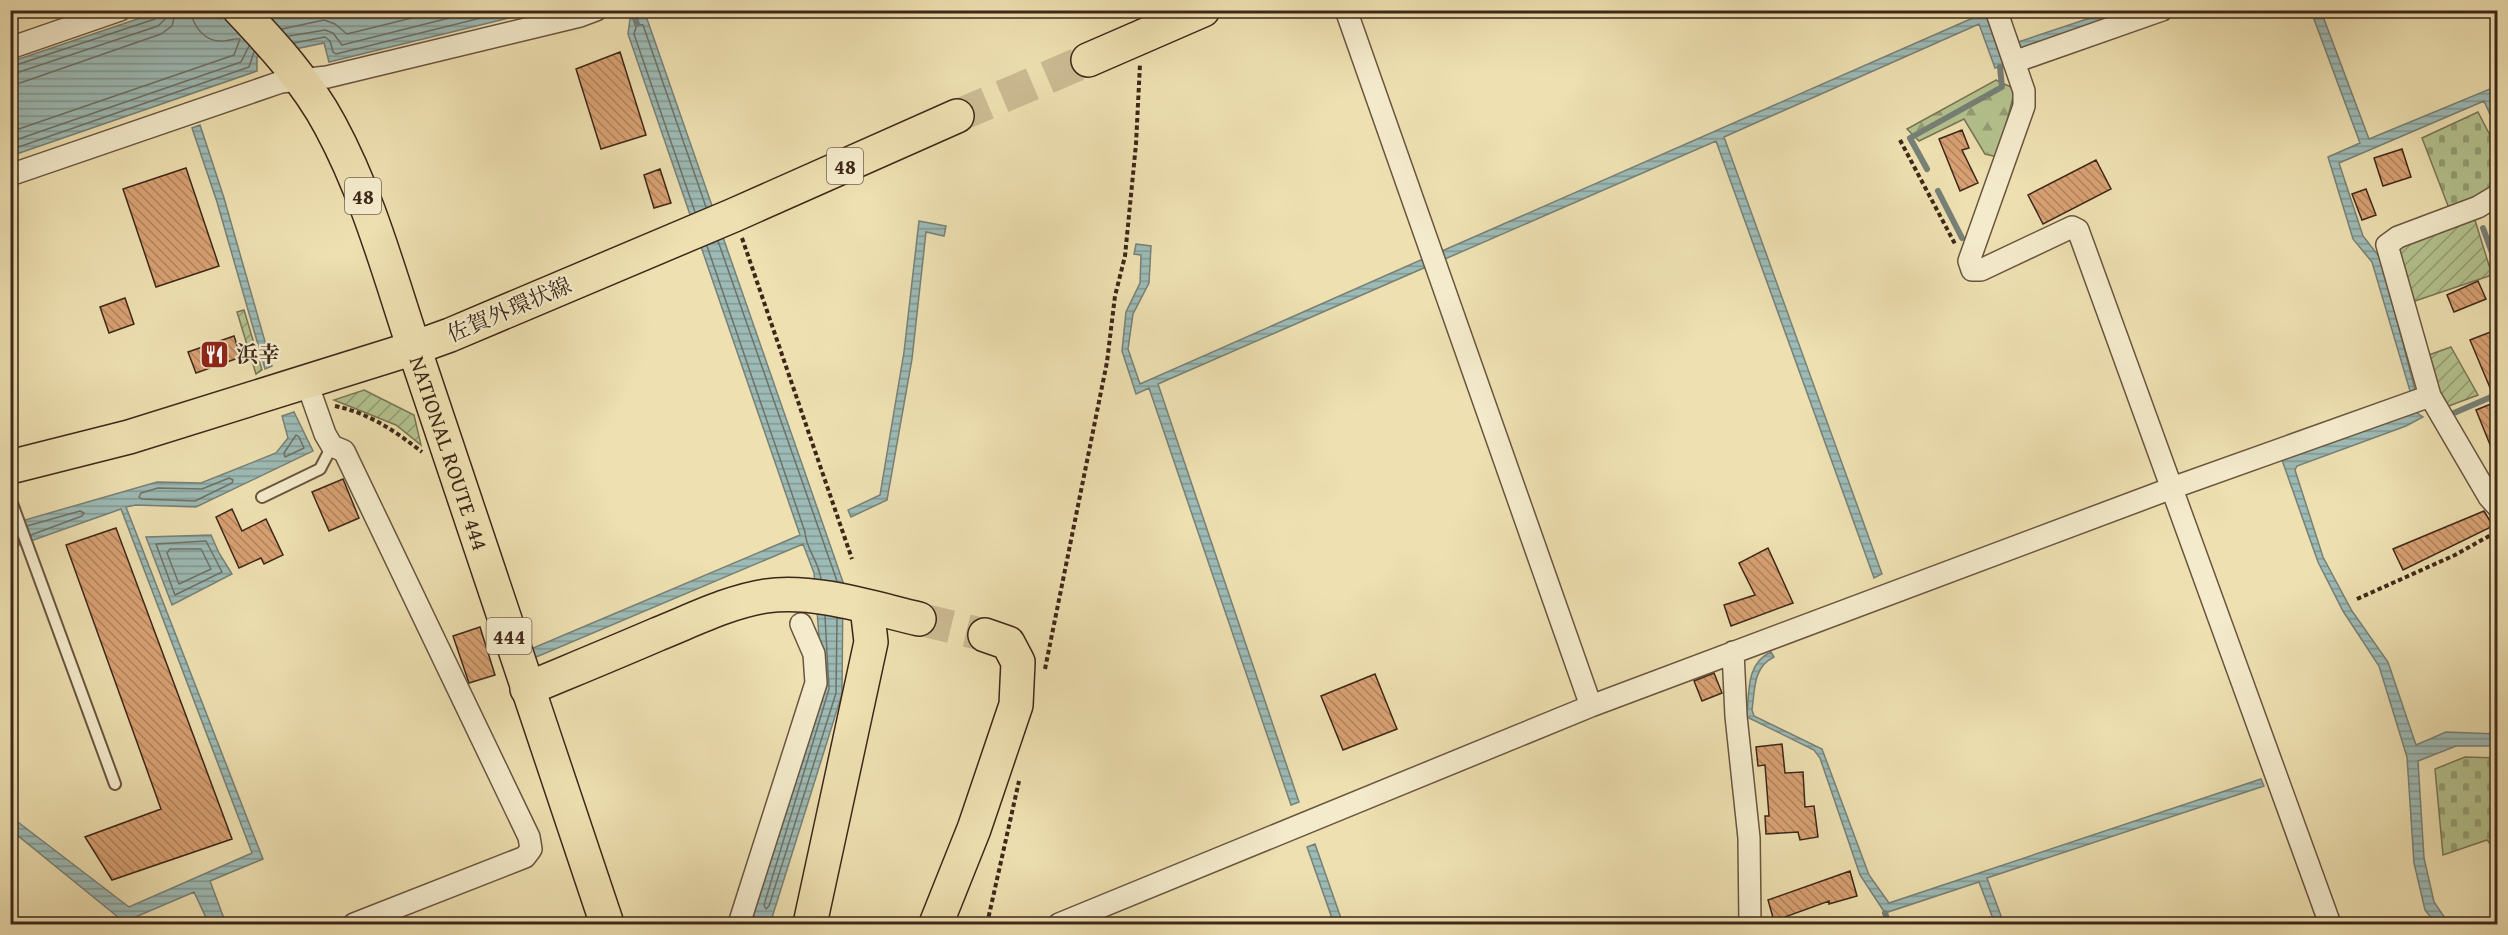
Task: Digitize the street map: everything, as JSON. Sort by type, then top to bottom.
[{"type":"main road","name":"48","points":[[240,10],[292,68],[330,124],[364,198],[414,348]]},
{"type":"main road","points":[[1088,60],[1203,10]]},
{"type":"main road","name":"佐賀外環状線","points":[[414,348],[450,335],[734,215],[957,116]]},
{"type":"main road","name":"NATIONAL ROUTE 444","points":[[10,467],[310,392],[414,348],[607,924]]},
{"type":"main road","points":[[527,690],[737,603],[767,596],[796,595],[867,606],[919,619]]},
{"type":"main road","points":[[810,924],[871,642],[867,606]]},
{"type":"main road","points":[[936,924],[974,829],[1016,705],[1018,662],[1008,643],[985,635]]},
{"type":"street","points":[[10,48],[120,10]]},
{"type":"street","points":[[10,175],[280,82],[292,68],[327,77],[580,16],[596,10]]},
{"type":"street","points":[[1346,10],[1591,706]]},
{"type":"street","points":[[1996,10],[2024,91],[2024,106],[1969,261],[1972,270],[1981,270],[2072,228],[2078,230],[2330,924]]},
{"type":"street","points":[[2014,62],[2162,10]]},
{"type":"street","points":[[2498,195],[2478,207],[2398,237],[2387,245],[2430,396],[2483,487],[2498,507]]},
{"type":"street","points":[[310,392],[332,446],[344,451],[529,837],[531,849],[525,857],[354,924]]},
{"type":"street","points":[[1059,924],[1591,706],[1733,651],[2172,488],[2430,396]]},
{"type":"street","points":[[739,924],[816,683],[814,654],[801,624]]},
{"type":"street","points":[[1733,651],[1736,716],[1749,838],[1750,924]]},
{"type":"lane","points":[[262,496],[320,469],[332,446]]},
{"type":"lane","points":[[10,498],[115,784]]},
{"type":"path","points":[[1045,672],[1107,362],[1115,296],[1125,256],[1141,67],[1135,40]]},
{"type":"path","points":[[1900,140],[1959,252],[1969,261]]},
{"type":"path","points":[[734,215],[852,559]]},
{"type":"path","points":[[310,392],[355,410],[393,430],[425,454]]},
{"type":"path","points":[[2357,599],[2455,555],[2498,531]]},
{"type":"path","points":[[987,924],[1021,774]]},
{"type":"green space","points":[[1996,80],[2015,89],[1998,157],[1985,154],[1964,119],[1919,141],[1907,129]]},
{"type":"green space","points":[[2478,112],[2497,149],[2497,185],[2450,211],[2422,138]]},
{"type":"green space","points":[[2474,217],[2492,275],[2412,302],[2398,248]]},
{"type":"green space","points":[[244,310],[262,370],[256,374],[237,312]]},
{"type":"green space","points":[[2451,347],[2478,395],[2446,407],[2426,356]]},
{"type":"green space","points":[[364,390],[414,415],[421,445],[396,425],[334,400]]},
{"type":"green space","points":[[2465,757],[2497,758],[2497,852],[2487,840],[2443,855],[2435,769]]},
{"type":"water","points":[[253,10],[538,11],[329,62],[324,43],[257,57],[257,71],[11,156],[10,62],[161,11],[212,11],[220,19]]},
{"type":"water","points":[[2111,11],[2133,11],[2017,49],[2015,43]]},
{"type":"water","points":[[2311,11],[2321,11],[2369,139],[2497,86],[2497,130],[2484,101],[2339,163],[2363,236],[2381,259],[2415,390],[2410,391],[2372,262],[2353,239],[2328,157],[2360,143]]},
{"type":"water","points":[[1987,14],[2004,65],[1995,68],[1979,24],[1724,137],[1882,574],[1874,578],[1716,141],[1445,259],[1442,251],[1975,17]]},
{"type":"water","points":[[646,16],[843,582],[842,694],[770,924],[751,924],[823,687],[814,573],[803,544],[534,658],[531,649],[800,535],[628,34],[630,19]]},
{"type":"water","points":[[200,125],[224,198],[272,366],[265,369],[217,202],[192,128]]},
{"type":"water","points":[[919,221],[946,226],[944,236],[926,232],[912,359],[887,500],[851,517],[848,510],[880,495],[904,352]]},
{"type":"water","points":[[1136,244],[1151,246],[1149,283],[1133,314],[1128,349],[1140,384],[1423,259],[1426,267],[1158,384],[1299,802],[1291,805],[1149,388],[1136,394],[1122,351],[1126,312],[1140,283],[1141,255],[1134,254]]},
{"type":"water","points":[[2414,411],[2423,417],[2406,426],[2297,466],[2295,470],[2323,557],[2352,611],[2388,662],[2416,745],[2446,732],[2497,734],[2497,746],[2456,746],[2418,761],[2424,858],[2434,902],[2449,924],[2436,924],[2425,910],[2414,863],[2407,757],[2379,666],[2343,611],[2318,562],[2282,460]]},
{"type":"water","points":[[294,412],[313,451],[196,507],[136,505],[126,507],[263,859],[210,881],[226,924],[209,924],[194,892],[124,922],[11,830],[10,816],[129,907],[252,853],[121,509],[11,548],[11,524],[157,482],[201,483],[276,453],[288,438],[282,416]]},
{"type":"water","points":[[211,535],[232,574],[172,605],[146,537]]},
{"type":"water","points":[[1771,652],[1774,657],[1762,667],[1756,679],[1752,710],[1754,716],[1822,749],[1869,875],[1889,903],[2261,779],[2264,786],[1987,878],[2004,924],[1995,924],[1979,882],[1885,913],[1860,875],[1820,758],[1814,750],[1747,717],[1750,679],[1757,663]]},
{"type":"water","points":[[1315,844],[1343,924],[1334,924],[1307,847]]},
{"type":"building","points":[[620,52],[646,135],[601,149],[576,69]]},
{"type":"building","points":[[1962,130],[1969,148],[1962,150],[1978,183],[1960,191],[1939,139]]},
{"type":"building","points":[[2402,149],[2411,177],[2383,186],[2374,158]]},
{"type":"building","points":[[2096,160],[2111,189],[2043,224],[2028,195]]},
{"type":"building","points":[[186,168],[219,266],[156,287],[123,189]]},
{"type":"building","points":[[660,169],[671,203],[654,208],[644,175]]},
{"type":"building","points":[[2366,189],[2376,215],[2362,220],[2352,194]]},
{"type":"building","points":[[2478,281],[2486,299],[2454,312],[2447,295]]},
{"type":"building","points":[[125,298],[134,324],[109,333],[100,307]]},
{"type":"building","points":[[2498,329],[2497,462],[2476,410],[2496,402],[2470,340]]},
{"type":"building","name":"浜幸","points":[[234,336],[241,357],[196,373],[188,352]]},
{"type":"building","points":[[343,479],[359,518],[329,531],[312,492]]},
{"type":"building","points":[[232,509],[242,531],[266,519],[283,555],[264,564],[261,558],[239,568],[216,517]]},
{"type":"building","points":[[2484,511],[2493,526],[2403,570],[2393,549]]},
{"type":"building","points":[[116,528],[232,839],[112,880],[85,837],[161,809],[66,545]]},
{"type":"building","points":[[1768,548],[1793,603],[1731,626],[1724,605],[1755,595],[1739,563]]},
{"type":"building","points":[[480,627],[495,675],[469,683],[453,636]]},
{"type":"building","points":[[1714,673],[1722,693],[1702,701],[1694,681]]},
{"type":"building","points":[[1375,674],[1397,729],[1343,750],[1321,696]]},
{"type":"building","points":[[1782,744],[1785,773],[1803,772],[1805,807],[1814,806],[1818,837],[1800,840],[1798,832],[1766,834],[1765,816],[1769,816],[1765,765],[1758,766],[1756,747]]},
{"type":"building","points":[[1850,871],[1857,896],[1829,904],[1829,901],[1774,921],[1768,900]]},
{"type":"waterway","points":[[632,10],[637,24]]},
{"type":"waterway","points":[[1927,169],[1910,138],[2002,87],[2000,67]]},
{"type":"waterway","points":[[1938,191],[1962,238]]},
{"type":"waterway","points":[[2483,228],[2498,269]]},
{"type":"waterway","points":[[2447,416],[2498,394]]},
{"type":"waterway","points":[[1885,913],[1889,924]]},
{"type":"tunnel","points":[[957,116],[1088,60]]},
{"type":"tunnel","points":[[919,619],[985,635]]},
{"type":"place","name":"浜幸","points":[[215,354]]}]
